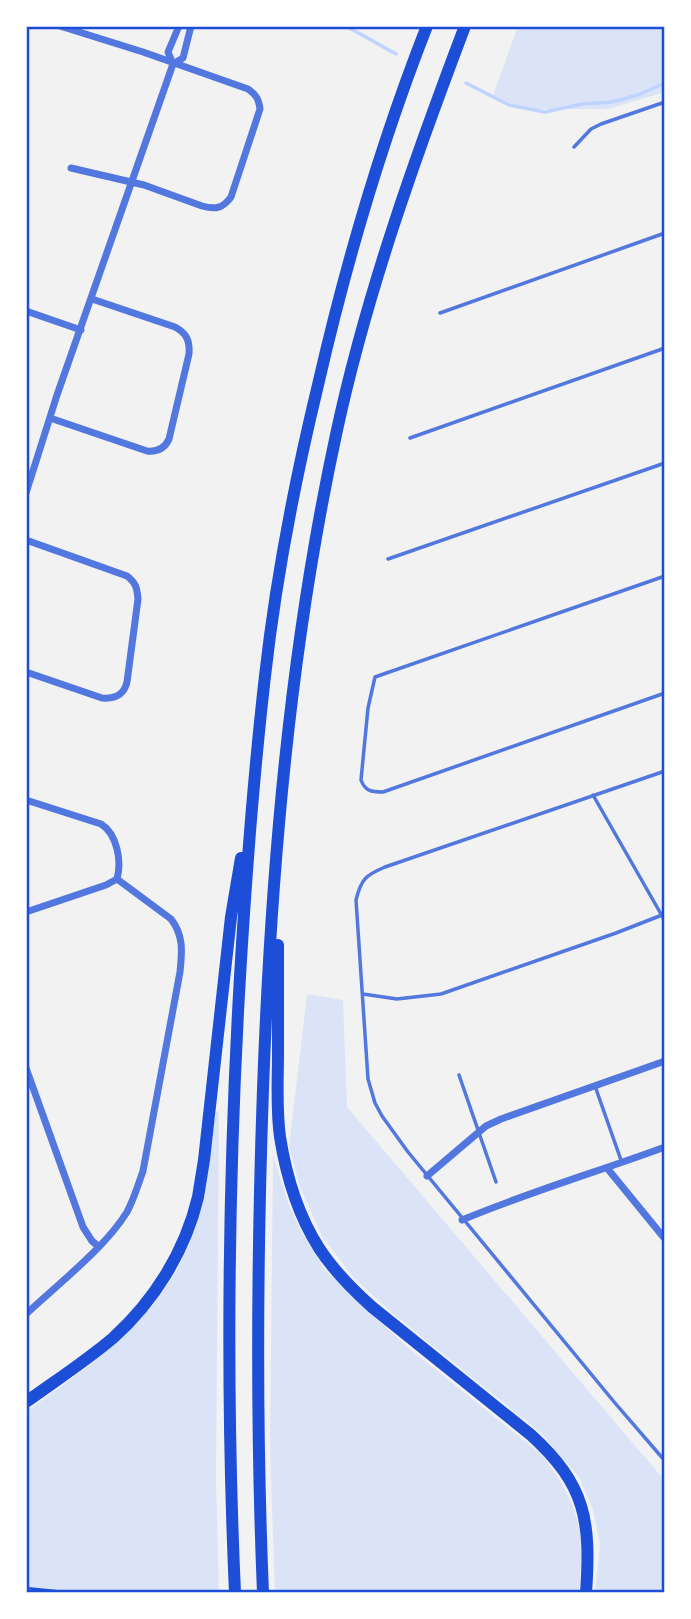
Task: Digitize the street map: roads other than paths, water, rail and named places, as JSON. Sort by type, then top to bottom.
[{"type":"highway","points":[[235,1586],[229,1367],[231,1182],[244,912],[265,673],[279,576],[306,434],[337,303],[388,133],[427,26]]},
{"type":"highway","points":[[262,1588],[258,1320],[260,1165],[278,831],[299,641],[317,525],[362,332],[388,241],[465,26]]},
{"type":"highway","points":[[26,1402],[112,1338],[132,1319],[165,1277],[180,1250],[191,1221],[204,1160],[231,917],[253,799]]},
{"type":"highway","points":[[278,831],[279,1136],[294,1194],[319,1248],[354,1291],[531,1435],[561,1467],[578,1498],[584,1517],[589,1556],[586,1593]]},
{"type":"street","points":[[60,26],[248,89],[256,94],[260,109],[232,197],[219,208],[211,209],[144,185],[71,167]]},
{"type":"street","points":[[173,64],[168,52],[179,26]]},
{"type":"street","points":[[26,493],[173,64],[183,58],[191,26]]},
{"type":"street","points":[[50,418],[147,451],[162,448],[169,439],[189,354],[187,336],[175,327],[92,299]]},
{"type":"street","points":[[26,312],[80,330]]},
{"type":"street","points":[[26,462],[36,465]]},
{"type":"street","points":[[26,540],[127,576],[137,586],[138,599],[126,689],[122,694],[113,698],[102,698],[26,671]]},
{"type":"street","points":[[26,800],[106,827],[116,846],[120,864],[117,879]]},
{"type":"street","points":[[26,912],[117,879]]},
{"type":"street","points":[[26,1314],[99,1247],[116,1227],[137,1191],[143,1171],[180,972],[181,940],[171,919],[117,879]]},
{"type":"street","points":[[427,1176],[486,1126],[665,1061]]},
{"type":"street","points":[[26,1068],[83,1227],[99,1247]]},
{"type":"street","points":[[462,1220],[554,1184],[665,1147]]},
{"type":"street","points":[[607,1168],[665,1239]]},
{"type":"lane","points":[[574,147],[601,124],[665,102]]},
{"type":"lane","points":[[440,313],[665,233]]},
{"type":"lane","points":[[410,438],[665,348]]},
{"type":"lane","points":[[388,559],[665,463]]},
{"type":"lane","points":[[665,576],[374,677],[368,708],[361,780],[363,787],[366,790],[383,792],[665,693]]},
{"type":"lane","points":[[665,771],[385,866],[369,874],[356,900],[369,1080],[371,1092],[382,1116],[462,1220],[665,1461]]},
{"type":"lane","points":[[593,795],[665,921]]},
{"type":"lane","points":[[362,993],[397,999],[442,994],[662,915]]},
{"type":"lane","points":[[458,1075],[496,1182]]},
{"type":"lane","points":[[595,1086],[622,1163]]},
{"type":"waterway","points":[[346,26],[396,54]]},
{"type":"waterway","points":[[466,83],[509,105],[545,112],[582,104],[612,102],[638,95],[665,83]]}]
